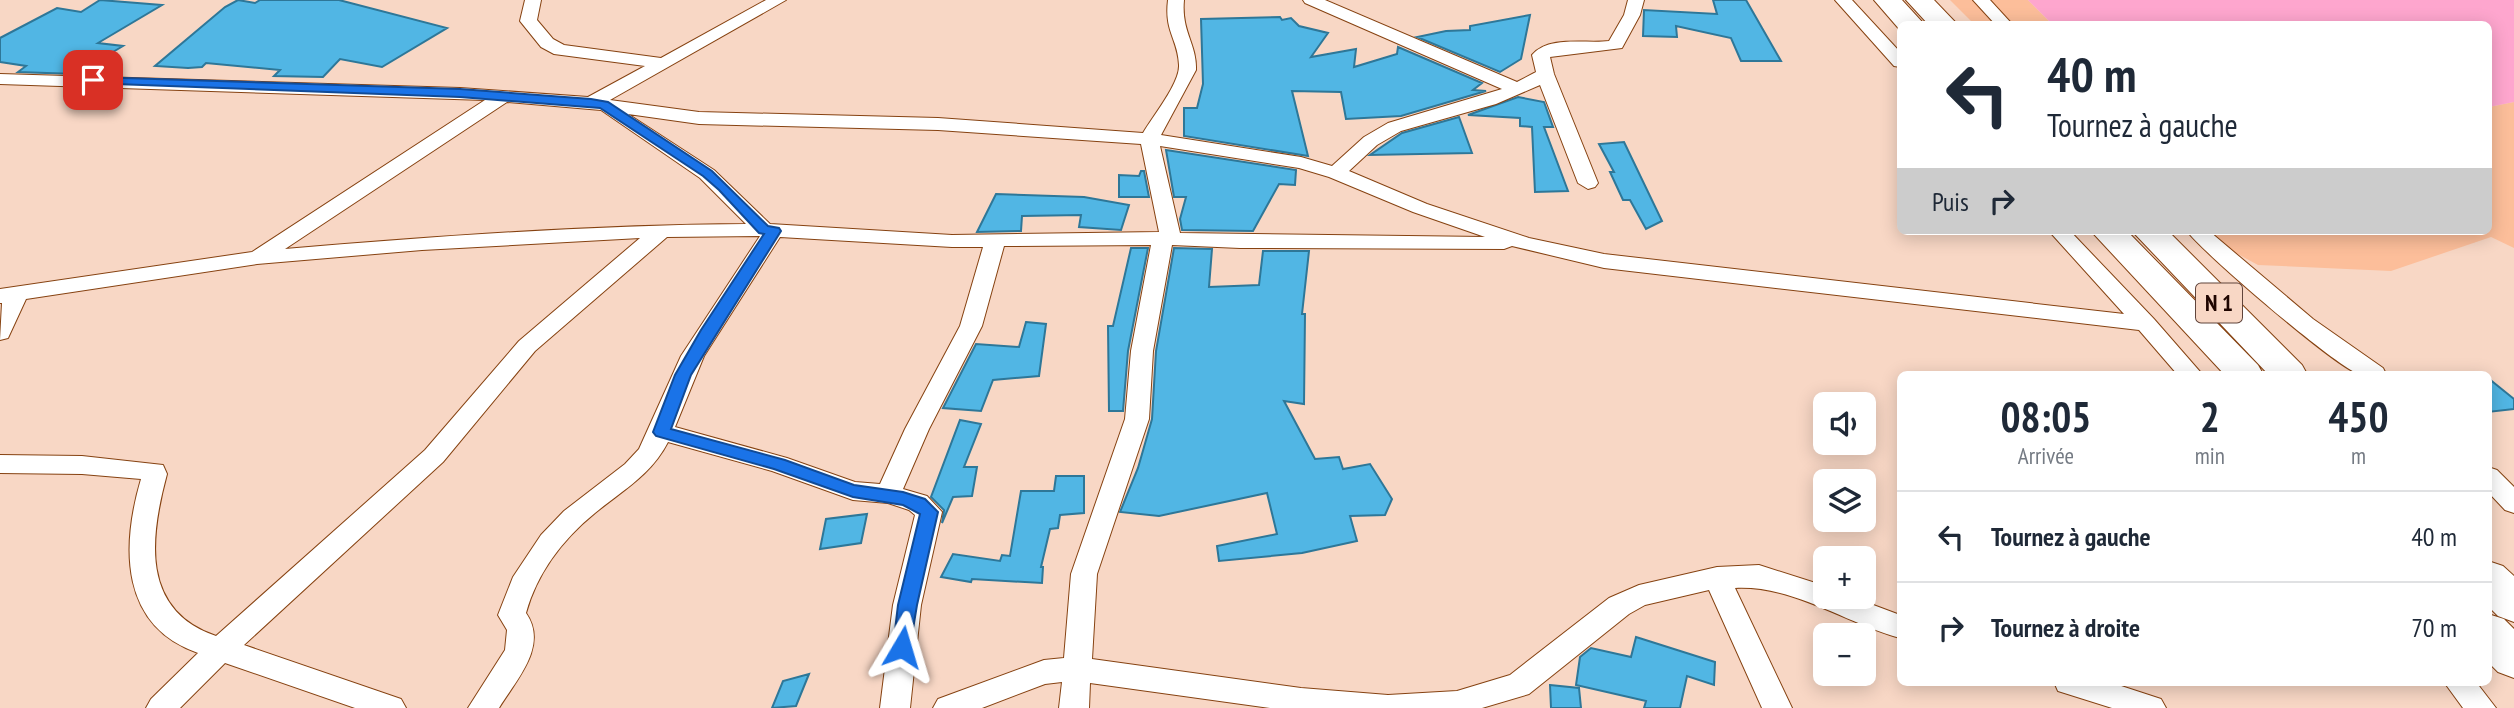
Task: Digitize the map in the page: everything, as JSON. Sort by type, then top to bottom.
[{"type":"highway","points":[[1887,0],[1907,21]]},
{"type":"highway","points":[[1919,0],[1940,21]]},
{"type":"highway","name":"N 1","points":[[2112,235],[2242,371]]},
{"type":"highway","name":"N 1","points":[[2153,235],[2287,371]]},
{"type":"highway","points":[[2492,582],[2514,604]]},
{"type":"highway","points":[[2492,636],[2514,659]]},
{"type":"street","points":[[533,0],[528,21],[553,47],[662,63]]},
{"type":"street","points":[[597,104],[662,63],[778,0]]},
{"type":"street","points":[[1074,708],[1084,574],[1137,418],[1142,351],[1167,238],[1149,139],[1189,68],[1189,60],[1175,29],[1176,0]]},
{"type":"street","points":[[1311,0],[1516,88]]},
{"type":"street","points":[[1588,183],[1545,74],[1541,60],[1543,52],[1616,44],[1632,15],[1636,0]]},
{"type":"street","points":[[1843,0],[1897,59]]},
{"type":"street","points":[[1981,0],[2001,21]]},
{"type":"street","points":[[1336,173],[1375,137],[1389,130],[1429,116],[1452,112],[1545,74]]},
{"type":"street","points":[[0,79],[285,86],[504,96],[597,104],[699,118],[938,124],[1149,139],[1264,156],[1336,173],[1420,208],[1524,243],[1604,261],[1662,270],[2146,324]]},
{"type":"street","points":[[257,258],[504,96]]},
{"type":"street","points":[[597,104],[708,174],[769,230]]},
{"type":"street","points":[[482,708],[519,652],[521,628],[512,615],[515,599],[539,557],[566,524],[641,464],[662,432],[683,375],[769,230]]},
{"type":"street","points":[[0,333],[9,295],[257,258],[422,244],[662,231],[769,230],[907,240],[1167,238],[1240,242],[1524,243]]},
{"type":"street","points":[[161,708],[221,649],[434,456],[527,346],[556,318],[662,231]]},
{"type":"street","points":[[2063,235],[2187,371]]},
{"type":"street","points":[[2201,235],[2261,288],[2349,358],[2370,371]]},
{"type":"street","points":[[888,494],[917,429],[971,326],[996,239]]},
{"type":"street","points":[[662,432],[778,464],[853,491],[888,494],[918,503],[929,512],[907,605],[895,708]]},
{"type":"street","points":[[0,464],[82,465],[154,471],[144,508],[139,549],[151,598],[164,619],[188,638],[391,708]]},
{"type":"street","points":[[2492,480],[2514,503]]},
{"type":"street","points":[[948,708],[1044,672],[1078,669],[1301,700],[1388,707],[1515,696],[1619,606],[1639,596],[1717,578],[1759,576],[1806,590],[1897,626]]},
{"type":"street","points":[[1717,578],[1777,708]]},
{"type":"street","points":[[2081,686],[2151,708]]},
{"type":"street","points":[[2461,686],[2480,708]]},
{"type":"shaded area","points":[[1950,0],[2028,0],[2049,21],[1971,21]]},
{"type":"shaded area","points":[[2028,0],[2514,0],[2514,102],[2492,106],[2492,21],[2049,21]]},
{"type":"shaded area","points":[[2514,102],[2514,248],[2491,237],[2391,271],[2258,265],[2202,235],[2492,235],[2492,106]]},
{"type":"building","points":[[100,0],[162,5],[98,43],[123,46],[76,74],[18,72],[26,66],[0,62],[0,38],[57,8],[81,12]]},
{"type":"building","points":[[238,0],[255,3],[260,0],[339,0],[447,28],[382,67],[340,59],[323,77],[274,76],[280,70],[206,63],[202,67],[188,68],[155,66],[225,7]]},
{"type":"building","points":[[1713,0],[1746,0],[1781,61],[1741,61],[1731,38],[1676,26],[1677,37],[1643,36],[1644,10],[1717,14]]},
{"type":"building","points":[[1530,15],[1521,59],[1500,72],[1417,37],[1446,31],[1470,30],[1470,26]]},
{"type":"building","points":[[1280,17],[1282,20],[1291,18],[1299,26],[1328,33],[1311,57],[1356,49],[1354,67],[1397,54],[1398,47],[1482,83],[1473,90],[1486,91],[1401,116],[1346,119],[1341,92],[1292,91],[1308,156],[1184,136],[1184,108],[1197,108],[1203,84],[1201,19]]},
{"type":"building","points":[[1518,97],[1544,102],[1553,127],[1544,127],[1568,191],[1535,192],[1532,127],[1520,126],[1520,118],[1468,115]]},
{"type":"building","points":[[1459,117],[1472,153],[1370,155],[1402,133]]},
{"type":"building","points":[[1624,142],[1662,221],[1646,229],[1630,200],[1623,200],[1610,172],[1614,172],[1599,144]]},
{"type":"building","points":[[1166,150],[1296,170],[1295,185],[1279,184],[1253,231],[1182,230],[1180,219],[1186,197],[1174,197]]},
{"type":"building","points":[[1141,171],[1144,171],[1149,197],[1119,197],[1119,175],[1139,176]]},
{"type":"building","points":[[996,194],[1084,197],[1129,205],[1121,230],[1079,227],[1081,215],[1022,216],[1021,231],[977,232]]},
{"type":"building","points":[[1131,248],[1148,248],[1128,351],[1123,411],[1109,411],[1108,326],[1113,326]]},
{"type":"building","points":[[1174,248],[1212,249],[1209,287],[1259,285],[1263,251],[1309,251],[1302,314],[1305,314],[1304,404],[1284,401],[1315,459],[1339,457],[1343,469],[1370,464],[1392,499],[1385,515],[1350,516],[1357,541],[1302,553],[1219,561],[1217,546],[1277,534],[1267,493],[1159,516],[1120,512],[1138,468],[1152,419],[1156,351]]},
{"type":"building","points":[[1026,322],[1046,324],[1039,376],[993,380],[981,411],[943,408],[976,344],[1019,347]]},
{"type":"building","points":[[2492,381],[2514,399],[2514,409],[2492,412]]},
{"type":"building","points":[[960,420],[981,424],[964,467],[977,467],[972,496],[953,497],[942,523],[944,510],[931,497]]},
{"type":"building","points":[[1056,476],[1084,476],[1084,513],[1060,515],[1058,528],[1050,529],[1041,567],[1042,583],[972,579],[971,582],[941,577],[953,554],[1000,561],[1002,555],[1010,556],[1021,491],[1054,491]]},
{"type":"building","points":[[867,514],[861,543],[820,549],[826,519]]},
{"type":"building","points":[[1636,637],[1715,662],[1714,685],[1687,676],[1680,708],[1644,708],[1646,701],[1576,685],[1580,657],[1591,648],[1631,657]]},
{"type":"building","points":[[809,674],[796,706],[772,708],[783,681]]},
{"type":"building","points":[[1550,685],[1579,688],[1581,708],[1551,708]]},
{"type":"route","points":[[93,80],[460,93],[591,103],[603,105],[708,174],[724,187],[764,230],[774,231],[706,333],[683,375],[662,432],[758,461],[778,464],[853,491],[888,494],[918,503],[929,512],[907,605],[902,647]]}]
